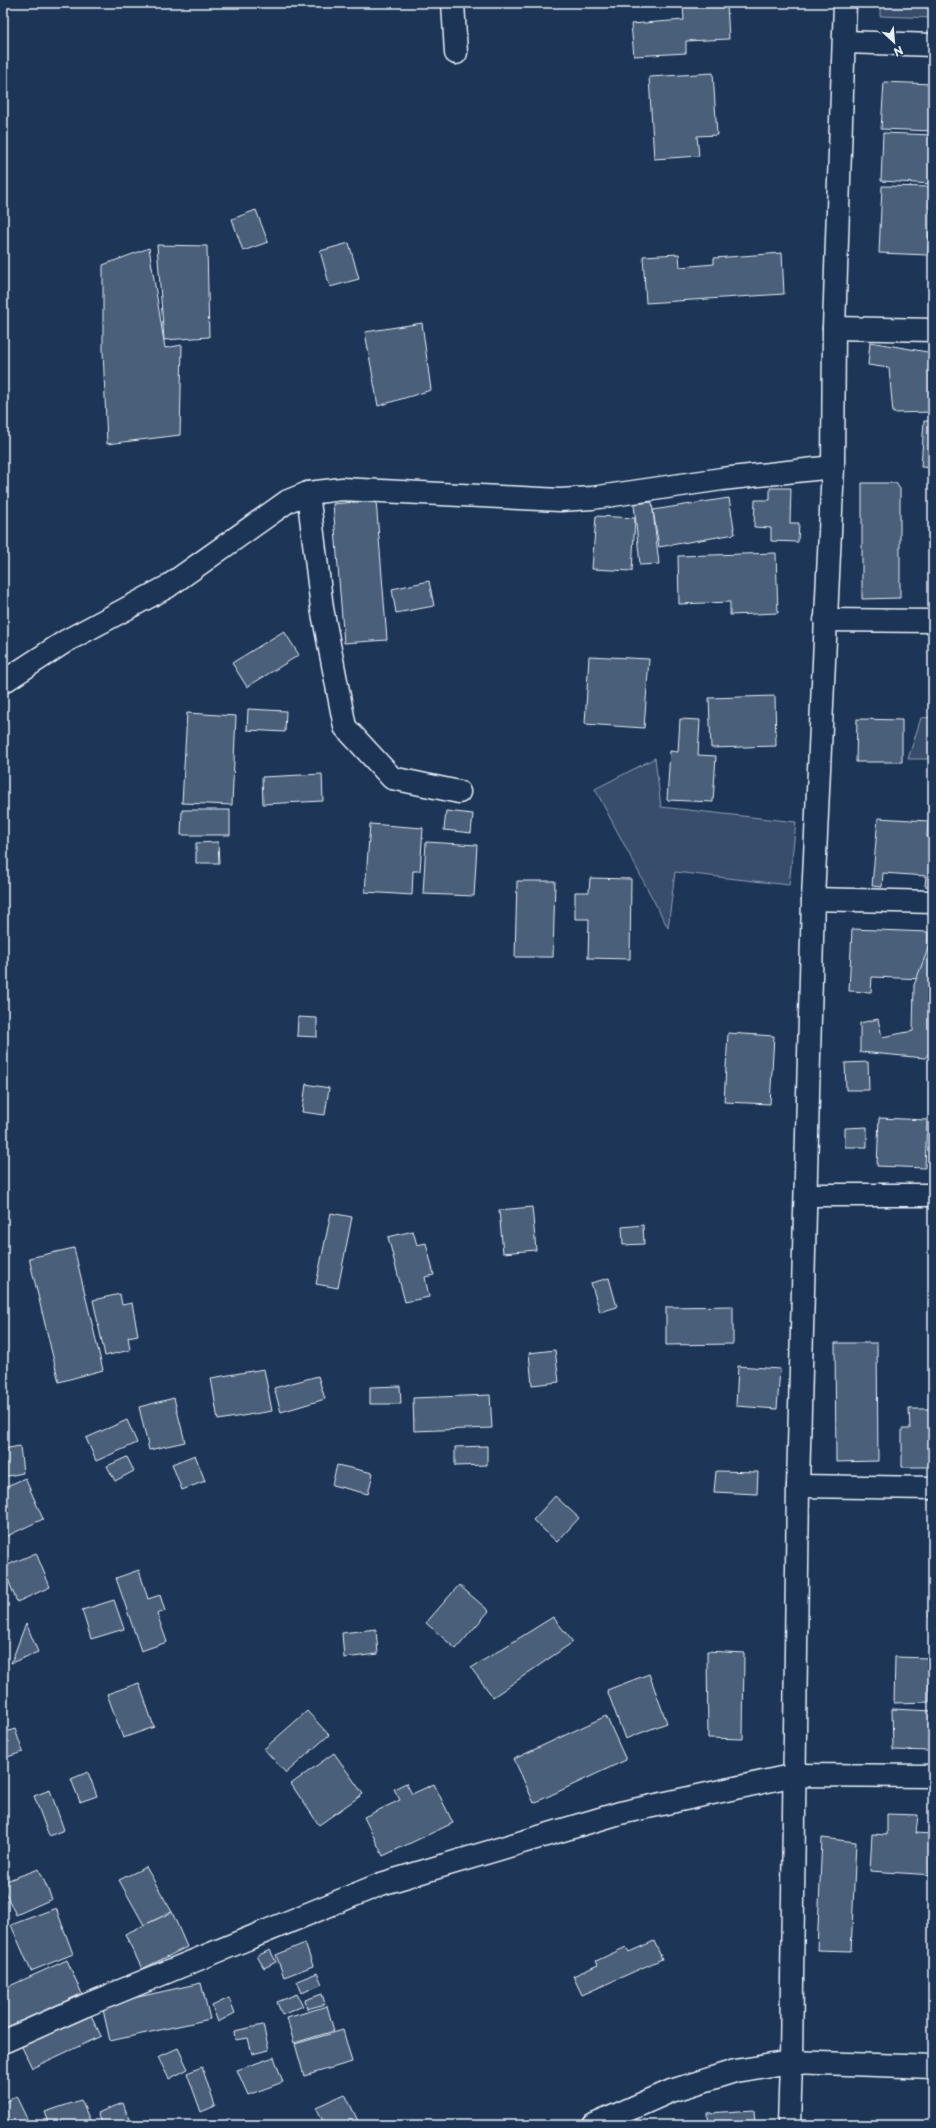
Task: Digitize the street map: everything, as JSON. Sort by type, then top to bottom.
[{"type":"street","points":[[453,3],[456,53]]},
{"type":"street","points":[[788,2125],[791,2062],[798,1486],[813,899],[833,467],[834,328],[846,3]]},
{"type":"street","points":[[845,42],[933,45]]},
{"type":"street","points":[[834,328],[933,330]]},
{"type":"street","points":[[3,682],[66,641],[167,587],[288,501],[308,492],[342,488],[560,500],[592,498],[722,479],[833,467]]},
{"type":"street","points":[[308,492],[322,608],[345,727],[392,778],[460,792]]},
{"type":"street","points":[[825,620],[933,621]]},
{"type":"street","points":[[813,899],[933,902]]},
{"type":"street","points":[[806,1195],[933,1195]]},
{"type":"street","points":[[798,1486],[933,1488]]},
{"type":"street","points":[[3,2042],[84,2006],[381,1884],[620,1813],[795,1775],[933,1776]]},
{"type":"street","points":[[594,2125],[671,2091],[735,2071],[791,2062],[933,2067]]},
{"type":"shaded area","points":[[880,3],[933,3],[933,18],[880,16]]},
{"type":"shaded area","points":[[933,717],[933,759],[908,759],[921,718]]},
{"type":"shaded area","points":[[655,758],[661,807],[796,822],[789,885],[675,872],[668,928],[595,789]]},
{"type":"building","points":[[694,3],[727,3],[729,39],[686,41],[686,53],[634,56],[631,24],[684,20],[683,5],[694,5]]},
{"type":"building","points":[[713,73],[717,135],[697,136],[699,156],[654,159],[649,77]]},
{"type":"building","points":[[884,82],[933,84],[933,131],[881,129]]},
{"type":"building","points":[[883,133],[933,135],[933,184],[881,181]]},
{"type":"building","points":[[882,186],[931,187],[930,213],[933,214],[933,232],[929,232],[928,255],[879,253]]},
{"type":"building","points":[[256,210],[268,242],[243,251],[232,219]]},
{"type":"building","points":[[349,243],[359,279],[330,287],[320,251]]},
{"type":"building","points":[[157,245],[207,246],[209,337],[164,340]]},
{"type":"building","points":[[149,248],[165,348],[182,345],[180,435],[107,444],[103,350],[103,265]]},
{"type":"building","points":[[782,253],[784,294],[646,303],[643,256],[679,254],[680,267],[714,264],[714,258]]},
{"type":"building","points":[[422,323],[431,390],[378,406],[365,332]]},
{"type":"building","points":[[870,342],[933,353],[933,412],[893,413],[889,368],[868,365]]},
{"type":"building","points":[[924,421],[933,421],[933,468],[921,467]]},
{"type":"building","points":[[862,483],[896,483],[900,489],[900,598],[862,599]]},
{"type":"building","points":[[770,488],[791,488],[790,523],[799,523],[798,542],[771,541],[771,528],[754,527],[755,500],[770,500]]},
{"type":"building","points":[[729,498],[735,534],[659,547],[653,510]]},
{"type":"building","points":[[376,500],[387,640],[344,643],[333,504]]},
{"type":"building","points":[[652,502],[659,564],[640,565],[634,504]]},
{"type":"building","points":[[596,516],[635,518],[632,571],[592,569]]},
{"type":"building","points":[[776,553],[778,613],[730,615],[730,602],[679,604],[678,556]]},
{"type":"building","points":[[429,581],[434,606],[396,613],[392,589]]},
{"type":"building","points":[[284,631],[299,655],[247,687],[232,663]]},
{"type":"building","points":[[589,656],[649,659],[644,728],[585,724]]},
{"type":"building","points":[[930,659],[933,659],[933,703],[930,703]]},
{"type":"building","points":[[775,696],[776,746],[711,748],[709,698]]},
{"type":"building","points":[[248,709],[286,711],[285,732],[247,730]]},
{"type":"building","points":[[187,713],[236,716],[232,805],[182,803]]},
{"type":"building","points":[[680,719],[700,720],[698,755],[716,756],[713,802],[667,800],[670,751],[678,752]]},
{"type":"building","points":[[857,719],[902,720],[902,762],[856,762]]},
{"type":"building","points":[[322,774],[323,801],[263,804],[262,777]]},
{"type":"building","points":[[182,810],[230,810],[230,835],[181,835]]},
{"type":"building","points":[[446,811],[473,814],[471,833],[444,830]]},
{"type":"building","points":[[878,818],[928,821],[927,837],[933,837],[933,887],[925,886],[926,876],[883,873],[882,887],[872,886]]},
{"type":"building","points":[[370,824],[423,828],[420,871],[413,871],[412,895],[365,892]]},
{"type":"building","points":[[218,842],[219,863],[196,863],[196,843]]},
{"type":"building","points":[[426,842],[477,845],[474,896],[423,894]]},
{"type":"building","points":[[590,878],[631,879],[630,959],[588,958],[589,919],[575,919],[575,892],[589,892]]},
{"type":"building","points":[[517,881],[555,881],[553,957],[515,957]]},
{"type":"building","points":[[852,929],[928,932],[926,979],[872,977],[871,992],[849,991]]},
{"type":"building","points":[[933,936],[933,1049],[925,1058],[860,1052],[860,1023],[878,1019],[882,1037],[913,1031],[914,985]]},
{"type":"building","points":[[298,1017],[317,1018],[317,1037],[297,1036]]},
{"type":"building","points":[[728,1033],[774,1036],[770,1104],[724,1102]]},
{"type":"building","points":[[868,1062],[869,1090],[846,1090],[845,1063]]},
{"type":"building","points":[[306,1084],[329,1088],[325,1115],[302,1112]]},
{"type":"building","points":[[879,1118],[927,1120],[925,1168],[877,1166]]},
{"type":"building","points":[[867,1127],[867,1147],[845,1147],[845,1128]]},
{"type":"building","points":[[532,1207],[536,1250],[503,1253],[499,1210]]},
{"type":"building","points":[[331,1213],[352,1217],[338,1288],[316,1284]]},
{"type":"building","points":[[643,1225],[644,1244],[623,1245],[622,1227]]},
{"type":"building","points":[[413,1231],[417,1245],[426,1243],[434,1275],[425,1277],[429,1297],[405,1302],[388,1237]]},
{"type":"building","points":[[74,1248],[103,1370],[59,1382],[29,1258]]},
{"type":"building","points":[[609,1278],[617,1307],[600,1312],[591,1283]]},
{"type":"building","points":[[120,1294],[122,1305],[132,1303],[138,1335],[128,1337],[130,1350],[105,1356],[93,1300]]},
{"type":"building","points":[[733,1306],[733,1344],[666,1345],[666,1307]]},
{"type":"building","points":[[835,1343],[877,1343],[878,1461],[836,1462]]},
{"type":"building","points":[[555,1350],[559,1382],[532,1385],[529,1353]]},
{"type":"building","points":[[738,1366],[780,1369],[777,1409],[736,1406]]},
{"type":"building","points":[[264,1369],[272,1411],[218,1420],[211,1378]]},
{"type":"building","points":[[318,1376],[325,1399],[281,1412],[274,1388]]},
{"type":"building","points":[[400,1386],[401,1404],[370,1404],[370,1387]]},
{"type":"building","points":[[490,1395],[492,1428],[414,1431],[413,1398]]},
{"type":"building","points":[[174,1398],[185,1442],[149,1450],[139,1407]]},
{"type":"building","points":[[909,1409],[933,1409],[933,1467],[902,1467],[902,1429],[910,1429]]},
{"type":"building","points":[[127,1420],[137,1443],[96,1461],[86,1438]]},
{"type":"building","points":[[20,1446],[23,1473],[3,1477],[3,1449]]},
{"type":"building","points":[[487,1446],[487,1465],[455,1466],[455,1447]]},
{"type":"building","points":[[195,1455],[205,1481],[182,1490],[172,1464]]},
{"type":"building","points":[[127,1457],[134,1471],[115,1481],[107,1466]]},
{"type":"building","points":[[337,1465],[373,1473],[368,1494],[332,1485]]},
{"type":"building","points":[[716,1471],[758,1472],[757,1494],[714,1492]]},
{"type":"building","points":[[25,1478],[43,1519],[5,1537],[3,1532],[3,1488]]},
{"type":"building","points":[[555,1496],[579,1518],[557,1542],[533,1520]]},
{"type":"building","points":[[36,1553],[50,1587],[17,1602],[3,1567]]},
{"type":"building","points":[[139,1570],[148,1599],[160,1595],[165,1611],[157,1614],[167,1642],[141,1651],[116,1578]]},
{"type":"building","points":[[933,1572],[933,1618],[929,1617]]},
{"type":"building","points":[[459,1585],[489,1611],[456,1649],[426,1623]]},
{"type":"building","points":[[114,1600],[124,1629],[91,1639],[82,1610]]},
{"type":"building","points":[[553,1617],[573,1642],[493,1697],[471,1668]]},
{"type":"building","points":[[26,1623],[38,1652],[11,1663]]},
{"type":"building","points":[[376,1629],[378,1654],[344,1658],[342,1633]]},
{"type":"building","points":[[707,1651],[744,1653],[743,1739],[708,1738]]},
{"type":"building","points":[[895,1657],[930,1658],[929,1702],[894,1703]]},
{"type":"building","points":[[649,1674],[667,1723],[625,1739],[607,1690]]},
{"type":"building","points":[[139,1683],[154,1727],[123,1738],[107,1694]]},
{"type":"building","points":[[892,1709],[933,1711],[933,1751],[893,1750]]},
{"type":"building","points":[[307,1711],[329,1735],[286,1773],[264,1749]]},
{"type":"building","points":[[606,1716],[626,1760],[534,1803],[514,1759]]},
{"type":"building","points":[[15,1729],[23,1752],[4,1758],[3,1733]]},
{"type":"building","points":[[334,1753],[363,1794],[319,1825],[291,1784]]},
{"type":"building","points":[[88,1772],[97,1796],[80,1802],[71,1779]]},
{"type":"building","points":[[406,1783],[412,1794],[434,1784],[453,1823],[383,1856],[364,1817],[400,1800],[394,1789]]},
{"type":"building","points":[[50,1790],[64,1830],[49,1836],[34,1796]]},
{"type":"building","points":[[887,1814],[918,1815],[916,1833],[933,1834],[933,1875],[870,1871],[872,1834],[887,1835]]},
{"type":"building","points":[[822,1838],[856,1842],[851,1951],[817,1950]]},
{"type":"building","points":[[146,1867],[172,1912],[144,1925],[119,1880]]},
{"type":"building","points":[[39,1869],[52,1899],[16,1915],[3,1888],[3,1882]]},
{"type":"building","points":[[56,1908],[73,1954],[31,1971],[11,1925]]},
{"type":"building","points":[[172,1912],[187,1947],[142,1969],[125,1934]]},
{"type":"building","points":[[654,1941],[662,1959],[582,1995],[573,1976],[598,1965],[596,1961],[626,1947],[629,1952]]},
{"type":"building","points":[[305,1943],[313,1966],[284,1977],[276,1955]]},
{"type":"building","points":[[270,1950],[276,1962],[264,1968],[257,1956]]},
{"type":"building","points":[[67,1960],[82,1994],[3,2029],[3,1989]]},
{"type":"building","points":[[317,1973],[322,1984],[302,1993],[297,1981]]},
{"type":"building","points":[[201,1983],[210,2019],[110,2041],[102,2005]]},
{"type":"building","points":[[297,1994],[303,2006],[282,2015],[277,2002]]},
{"type":"building","points":[[322,1994],[325,2004],[307,2009],[305,2000]]},
{"type":"building","points":[[229,1998],[235,2013],[218,2022],[212,2006]]},
{"type":"building","points":[[327,2006],[334,2031],[294,2043],[287,2018]]},
{"type":"building","points":[[90,2013],[101,2036],[32,2068],[21,2045]]},
{"type":"building","points":[[263,2025],[269,2050],[252,2054],[248,2038],[235,2040],[234,2031]]},
{"type":"building","points":[[343,2030],[352,2062],[304,2076],[295,2044]]},
{"type":"building","points":[[178,2048],[188,2069],[169,2079],[158,2057]]},
{"type":"building","points":[[274,2057],[283,2082],[248,2095],[237,2070]]},
{"type":"building","points":[[202,2067],[215,2106],[201,2112],[187,2073]]},
{"type":"building","points":[[345,2094],[360,2125],[325,2125],[316,2107]]},
{"type":"building","points":[[16,2096],[30,2125],[3,2125],[3,2103]]},
{"type":"building","points":[[81,2100],[92,2125],[50,2125],[45,2112]]},
{"type":"building","points":[[123,2103],[131,2125],[102,2125],[97,2113]]},
{"type":"building","points":[[754,2110],[755,2125],[709,2125],[708,2113]]}]
